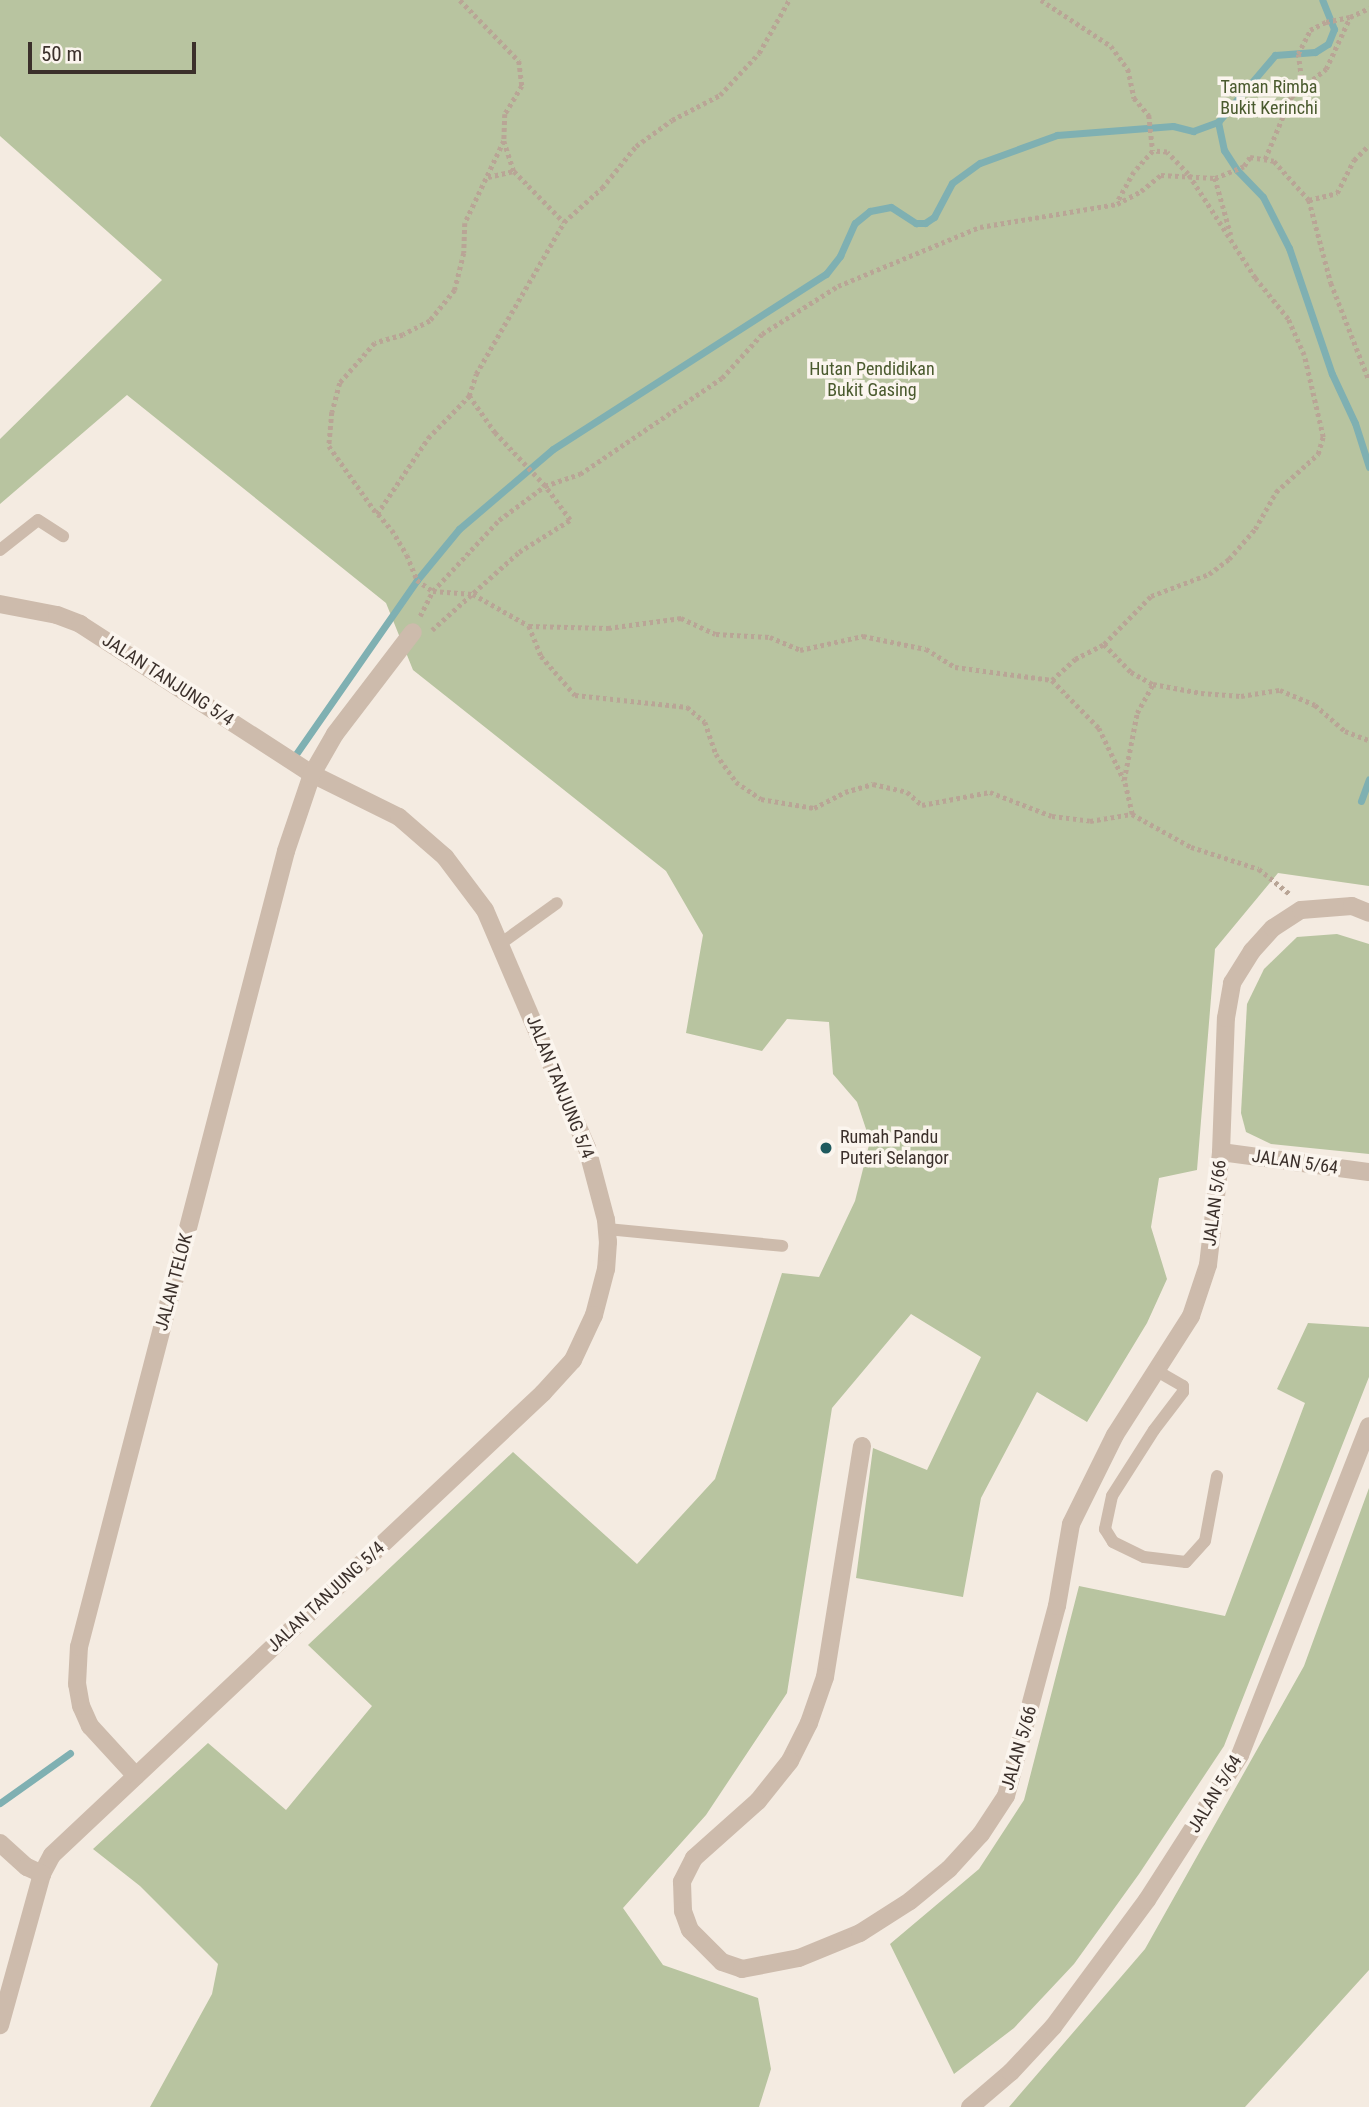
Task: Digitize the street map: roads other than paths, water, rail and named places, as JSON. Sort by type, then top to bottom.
[{"type":"street","name":"JALAN TANJUNG 5/4","points":[[0,604],[57,615],[80,624],[312,774],[399,817],[445,857],[485,910],[500,943],[587,1148],[607,1229],[606,1269],[594,1315],[573,1360],[533,1402],[52,1855],[42,1874],[0,2025]]},
{"type":"street","name":"JALAN TELOK","points":[[136,1776],[90,1726],[81,1706],[77,1684],[79,1647],[286,851],[312,774],[335,734],[413,632]]},
{"type":"street","name":"JALAN 5/66","points":[[862,1446],[825,1677],[809,1723],[790,1761],[758,1801],[694,1858],[682,1882],[683,1911],[690,1930],[722,1962],[741,1969],[799,1958],[860,1933],[930,1885],[981,1834],[1006,1796],[1018,1760],[1057,1606],[1071,1524],[1115,1435],[1191,1316],[1208,1265],[1221,1152],[1226,1018],[1232,983],[1252,951],[1273,928],[1301,910],[1352,906],[1369,914]]},
{"type":"street","name":"JALAN 5/64","points":[[1221,1152],[1369,1172]]},
{"type":"street","name":"JALAN 5/64","points":[[970,2107],[1011,2072],[1053,2027],[1147,1900],[1240,1755],[1369,1426]]},
{"type":"street","points":[[0,1843],[27,1867],[42,1874]]},
{"type":"lane","points":[[0,550],[38,520],[63,537]]},
{"type":"lane","points":[[500,943],[557,903]]},
{"type":"lane","points":[[607,1229],[782,1246]]},
{"type":"lane","points":[[1157,1371],[1183,1386],[1183,1392],[1154,1430],[1112,1496],[1105,1529],[1112,1542],[1144,1557],[1186,1562],[1205,1541],[1217,1476]]},
{"type":"waterway","points":[[296,754],[417,580],[459,529],[553,449],[826,274],[840,256],[855,223],[870,211],[891,207],[916,223],[925,223],[934,217],[952,183],[980,163],[1057,135],[1173,126],[1193,131],[1218,122],[1275,55],[1315,52],[1328,44],[1334,29],[1322,0]]},
{"type":"waterway","points":[[1218,122],[1224,150],[1237,170],[1263,197],[1289,248],[1332,374],[1355,423],[1369,467]]},
{"type":"waterway","points":[[1361,801],[1369,779]]},
{"type":"waterway","points":[[0,1803],[70,1753]]},
{"type":"place","name":"Rumah Pandu Puteri Selangor","points":[[826,1148]]},
{"type":"park label","name":"Taman Rimba Bukit Kerinchi","points":[[1269,98]]},
{"type":"park label","name":"Hutan Pendidikan Bukit Gasing","points":[[872,380]]}]
